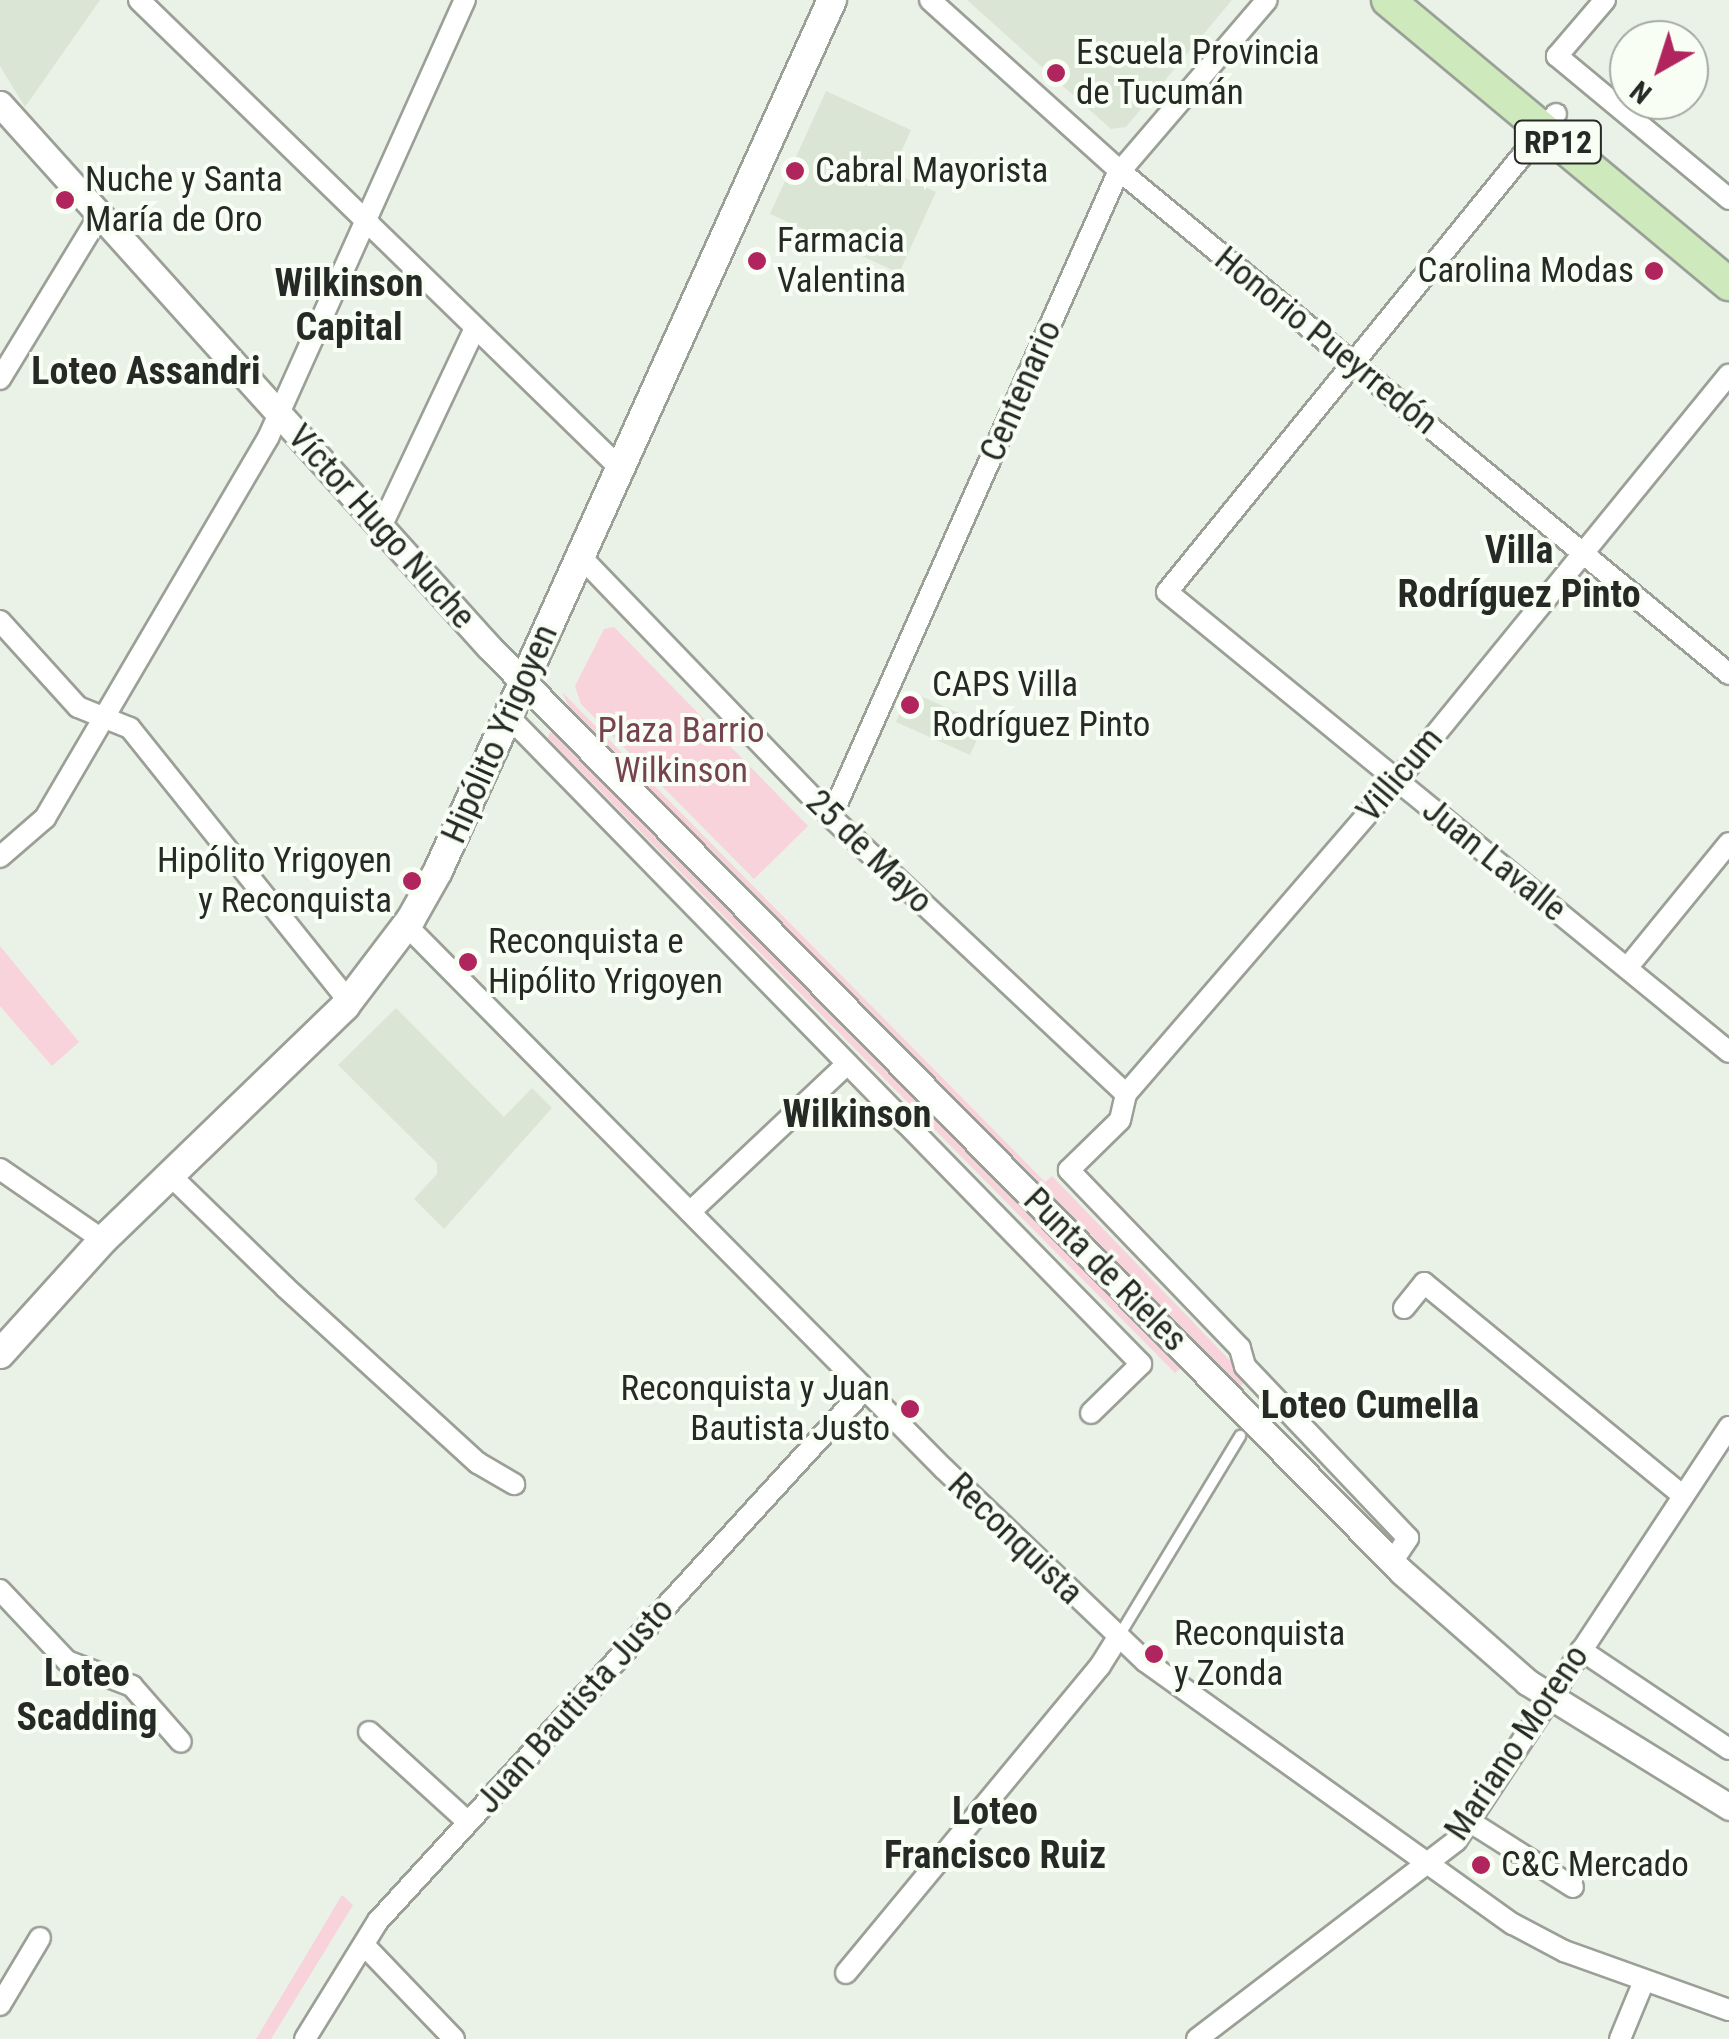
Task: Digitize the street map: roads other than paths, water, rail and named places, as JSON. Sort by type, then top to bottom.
[{"type":"main road","name":"Hipólito Yrigoyen","points":[[0,1354],[103,1240],[348,1001],[407,926],[438,871],[832,0]]},
{"type":"main road","name":"RP12","points":[[1388,0],[1729,259]]},
{"type":"main road","name":"RP12","points":[[1419,0],[1729,284]]},
{"type":"street","points":[[139,0],[620,468]]},
{"type":"street","points":[[0,857],[45,818],[268,438],[464,0]]},
{"type":"street","name":"Honorio Pueyrredón","points":[[930,0],[1120,171],[1729,674]]},
{"type":"street","name":"Centenario","points":[[830,817],[1120,171],[1267,0]]},
{"type":"street","points":[[1605,0],[1557,56],[1729,199]]},
{"type":"street","name":"Víctor Hugo Nuche","points":[[0,104],[381,528],[524,681]]},
{"type":"street","points":[[1353,363],[1550,122]]},
{"type":"street","points":[[0,379],[100,216]]},
{"type":"street","points":[[381,528],[475,328]]},
{"type":"street","name":"Juan Lavalle","points":[[1353,363],[1167,592],[1729,1052]]},
{"type":"street","name":"Villicum","points":[[1392,1562],[1408,1538],[1245,1366],[1240,1348],[1069,1170],[1120,1120],[1126,1094],[1397,780],[1729,375]]},
{"type":"street","name":"25 de Mayo","points":[[580,556],[830,817],[1126,1094]]},
{"type":"street","points":[[0,620],[78,707],[130,728],[348,1001]]},
{"type":"street","name":"Punta de Rieles","points":[[524,681],[1392,1562],[1466,1630],[1550,1696],[1729,1807]]},
{"type":"street","points":[[508,716],[1141,1364],[1092,1413]]},
{"type":"street","points":[[1627,968],[1729,843]]},
{"type":"street","name":"Reconquista","points":[[407,926],[865,1389],[1118,1638],[1190,1696],[1540,1939],[1729,2010]]},
{"type":"street","points":[[690,1212],[847,1064]]},
{"type":"street","points":[[0,1170],[103,1240]]},
{"type":"street","points":[[170,1176],[478,1463],[514,1484]]},
{"type":"street","points":[[1404,1308],[1424,1283],[1683,1496]]},
{"type":"street","name":"Juan Bautista Justo","points":[[305,2039],[378,1921],[865,1389]]},
{"type":"street","name":"Mariano Moreno","points":[[1197,2039],[1456,1840],[1729,1427]]},
{"type":"street","points":[[0,1590],[67,1661],[132,1686],[181,1742]]},
{"type":"street","points":[[846,1973],[1100,1666],[1118,1638]]},
{"type":"street","points":[[1581,1650],[1729,1749]]},
{"type":"street","points":[[369,1732],[468,1822]]},
{"type":"street","points":[[1469,1821],[1573,1887]]},
{"type":"street","points":[[0,2005],[40,1938]]},
{"type":"street","points":[[364,1944],[454,2039]]},
{"type":"street","points":[[1620,2039],[1644,1981]]},
{"type":"lane","points":[[1118,1638],[1240,1436]]},
{"type":"place","name":"Escuela Provincia de Tucumán","points":[[1056,73]]},
{"type":"place","name":"Cabral Mayorista","points":[[795,171]]},
{"type":"place","name":"Nuche y Santa María de Oro","points":[[65,200]]},
{"type":"place","name":"Farmacia Valentina","points":[[757,261]]},
{"type":"place","name":"Carolina Modas","points":[[1654,271]]},
{"type":"place","name":"CAPS Villa Rodríguez Pinto","points":[[910,705]]},
{"type":"place","name":"Hipólito Yrigoyen y Reconquista","points":[[412,881]]},
{"type":"place","name":"Reconquista e Hipólito Yrigoyen","points":[[468,962]]},
{"type":"place","name":"Reconquista y Juan Bautista Justo","points":[[910,1409]]},
{"type":"place","name":"Reconquista y Zonda","points":[[1154,1654]]},
{"type":"place","name":"C&C Mercado","points":[[1481,1865]]},
{"type":"district","name":"Wilkinson Capital","points":[[349,306]]},
{"type":"district","name":"Loteo Assandri","points":[[146,372]]},
{"type":"district","name":"Villa Rodríguez Pinto","points":[[1519,573]]},
{"type":"district","name":"Wilkinson","points":[[857,1115]]},
{"type":"district","name":"Loteo Cumella","points":[[1370,1406]]},
{"type":"district","name":"Loteo Scadding","points":[[87,1696]]},
{"type":"district","name":"Loteo Francisco Ruiz","points":[[995,1834]]},
{"type":"park label","name":"Plaza Barrio Wilkinson","points":[[681,751]]}]
